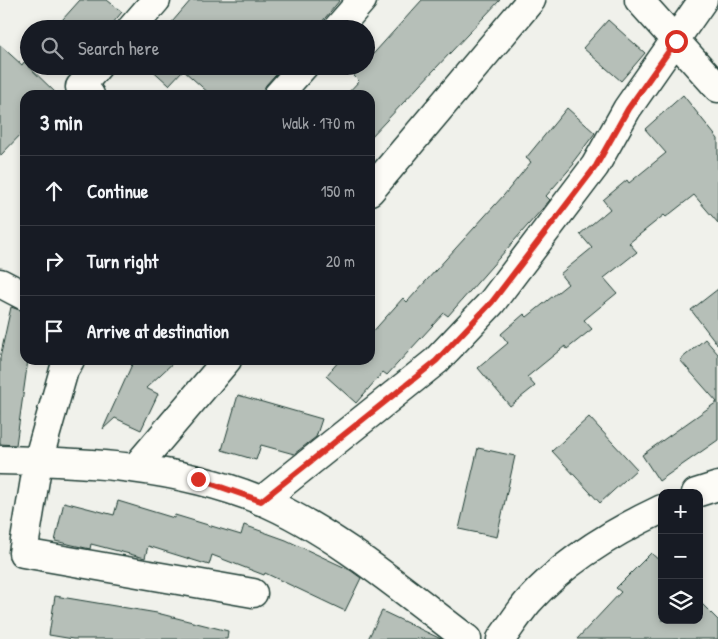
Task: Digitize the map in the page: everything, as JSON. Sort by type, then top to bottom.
[{"type":"street","points":[[139,20],[156,0]]},
{"type":"street","points":[[345,20],[362,0]]},
{"type":"street","points":[[375,185],[531,0]]},
{"type":"street","points":[[639,0],[718,88]]},
{"type":"street","points":[[261,501],[436,361],[492,302],[596,166],[628,109],[703,0]]},
{"type":"street","points":[[84,90],[80,87],[90,75]]},
{"type":"street","points":[[282,90],[296,75]]},
{"type":"street","points":[[0,283],[20,293]]},
{"type":"street","points":[[67,365],[38,460],[23,553],[253,593]]},
{"type":"street","points":[[136,467],[223,365]]},
{"type":"street","points":[[0,460],[38,460],[136,467],[198,479],[261,501],[322,533],[367,563],[467,639]]},
{"type":"street","points":[[703,491],[718,486]]},
{"type":"street","points":[[501,639],[528,602],[574,560],[626,526],[658,511]]},
{"type":"building","points":[[80,0],[107,0],[122,12],[115,20],[62,20]]},
{"type":"building","points":[[191,0],[340,0],[323,20],[174,20]]},
{"type":"building","points":[[422,0],[500,0],[375,133],[375,90],[351,90],[359,81],[355,75],[375,75],[375,52]]},
{"type":"building","points":[[608,20],[645,53],[621,81],[583,48]]},
{"type":"building","points":[[0,45],[20,63],[20,75],[37,75],[53,90],[20,90],[20,135],[0,156]]},
{"type":"building","points":[[158,75],[178,75],[169,85]]},
{"type":"building","points":[[189,75],[275,75],[264,90],[205,90]]},
{"type":"building","points":[[683,95],[718,139],[718,223],[694,195],[666,217],[664,215],[629,243],[637,252],[604,278],[617,293],[584,320],[592,329],[567,349],[565,346],[527,377],[535,386],[510,406],[478,368],[508,343],[501,334],[524,314],[527,317],[568,284],[560,274],[592,248],[580,234],[610,209],[603,200],[627,180],[629,183],[666,153],[645,129]]},
{"type":"building","points":[[567,108],[595,133],[573,162],[574,164],[546,196],[550,200],[448,316],[444,313],[387,375],[383,372],[356,403],[326,376],[336,365],[375,365],[375,329],[403,298],[407,302],[504,195],[531,162],[526,158]]},
{"type":"building","points":[[718,289],[718,345],[691,310]]},
{"type":"building","points":[[11,307],[20,310],[20,365],[27,365],[16,445],[0,444],[0,358]]},
{"type":"building","points":[[705,339],[718,354],[718,440],[659,481],[642,455],[717,402],[680,360]]},
{"type":"building","points":[[132,365],[171,365],[146,388],[158,394],[141,430],[115,418],[103,429]]},
{"type":"building","points":[[238,395],[322,419],[316,437],[294,454],[261,445],[256,460],[222,450]]},
{"type":"building","points":[[589,417],[637,469],[600,503],[552,451]]},
{"type":"building","points":[[478,448],[515,456],[497,537],[459,529]]},
{"type":"building","points":[[118,501],[174,518],[175,515],[241,535],[244,525],[286,540],[350,570],[361,578],[345,611],[265,573],[264,575],[212,555],[209,565],[148,546],[145,558],[91,544],[90,549],[55,541],[64,502],[114,515]]},
{"type":"building","points":[[651,553],[658,559],[658,624],[703,624],[703,605],[718,620],[718,639],[577,639],[621,592],[616,588]]},
{"type":"building","points":[[55,596],[157,613],[228,631],[227,639],[73,639],[49,635]]},
{"type":"building","points":[[382,611],[441,639],[368,639]]},
{"type":"route","points":[[198,479],[261,501],[436,361],[492,302],[596,166],[628,109],[676,41]]}]
